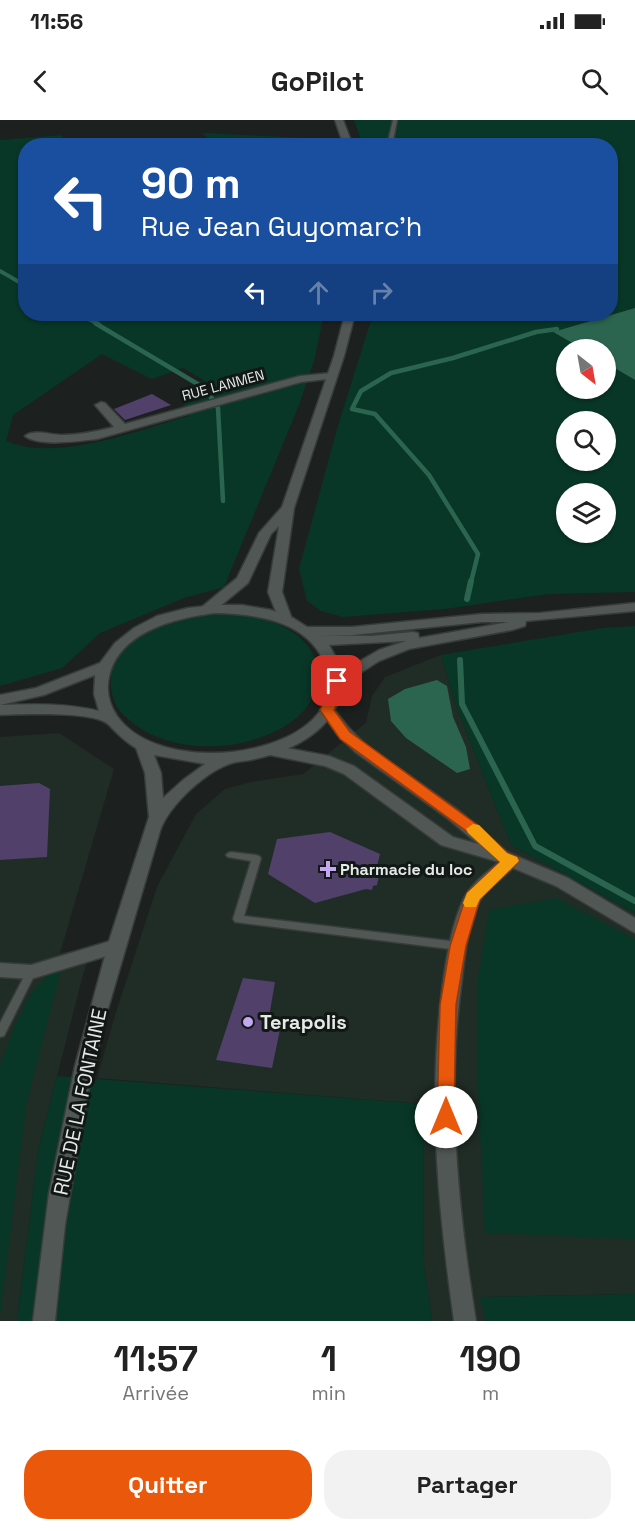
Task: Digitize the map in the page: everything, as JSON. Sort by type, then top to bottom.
[{"type":"street","points":[[339,120],[346,138]]},
{"type":"street","points":[[285,620],[275,592],[288,508],[348,321]]},
{"type":"street","name":"RUE LANMEN","points":[[31,436],[63,439],[97,435],[300,379],[332,376]]},
{"type":"street","points":[[101,405],[122,428]]},
{"type":"street","points":[[208,609],[243,579],[265,533],[288,508]]},
{"type":"street","points":[[306,630],[352,631],[506,617],[540,617],[635,607]]},
{"type":"street","points":[[208,609],[261,612],[285,620],[306,630],[319,641],[329,653],[335,667],[337,681],[334,696],[327,710],[313,726],[294,740],[270,750],[227,759],[197,759],[168,754],[143,745],[111,720],[102,702],[100,684],[105,666],[116,648],[134,634],[156,622],[208,609]]},
{"type":"street","points":[[319,641],[407,637],[484,625],[506,617]]},
{"type":"street","points":[[337,681],[367,660],[416,642],[514,625],[540,617]]},
{"type":"street","points":[[0,700],[39,692],[105,666]]},
{"type":"street","points":[[0,710],[46,707],[83,711],[111,720]]},
{"type":"street","points":[[327,710],[334,723],[352,742],[474,830],[506,859]]},
{"type":"street","name":"RUE DE LA FONTAINE","points":[[44,1321],[49,1258],[84,1065],[117,945],[157,817],[153,773],[143,745]]},
{"type":"street","points":[[270,750],[337,764],[447,841],[506,859],[562,882],[635,926]]},
{"type":"street","name":"RUE DE LA FONTAINE","points":[[157,817],[187,783],[227,759]]},
{"type":"street","points":[[465,1321],[454,1254],[446,1161],[445,1051],[448,1005],[458,946],[473,897],[506,859]]},
{"type":"street","points":[[0,970],[31,972],[117,945]]},
{"type":"lane","points":[[391,138],[394,120]]},
{"type":"lane","points":[[231,855],[256,858],[238,919],[458,946]]},
{"type":"lane","points":[[0,1033],[31,972]]},
{"type":"shaded area","points":[[354,120],[635,120],[635,308],[618,313],[618,138],[360,138]]},
{"type":"shaded area","points":[[202,133],[308,138],[207,138]]},
{"type":"shaded area","points":[[61,135],[64,138],[24,138]]},
{"type":"shaded area","points":[[18,139],[18,321],[323,321],[314,361],[299,405],[224,587],[184,598],[100,633],[62,668],[0,686],[0,140]],"holes":[[[102,354],[152,379],[183,368],[205,381],[178,390],[189,416],[122,436],[73,446],[27,447],[6,441],[13,415]]]},
{"type":"shaded area","points":[[635,308],[635,380],[616,369],[616,339],[565,339],[553,332],[591,321],[618,321],[618,313]]},
{"type":"shaded area","points":[[371,321],[591,321],[553,332],[565,339],[556,339],[556,399],[616,399],[616,369],[635,380],[635,592],[548,594],[445,609],[343,617],[321,611],[307,601],[299,569],[337,429]]},
{"type":"shaded area","points":[[210,613],[249,616],[272,622],[290,631],[304,642],[313,655],[318,670],[317,684],[312,699],[301,713],[285,726],[245,742],[222,746],[200,746],[177,743],[156,736],[137,726],[118,708],[113,696],[111,678],[115,662],[124,649],[148,630],[179,619]]},
{"type":"shaded area","points":[[635,626],[635,913],[511,845],[455,703],[441,655],[603,628]]},
{"type":"shaded area","points":[[441,655],[455,703],[511,845],[635,913],[635,1294],[481,1297],[486,1321],[432,1321],[424,1267],[423,1104],[97,1078],[157,887],[196,814],[225,789],[251,782],[303,774],[366,723],[372,696],[385,677]]},
{"type":"shaded area","points":[[437,680],[447,686],[453,717],[466,747],[470,769],[457,773],[406,738],[391,721],[388,699],[405,689]]},
{"type":"shaded area","points":[[59,733],[114,769],[60,953],[93,947],[84,971],[38,1150],[17,1321],[0,1321],[0,737]]},
{"type":"shaded area","points":[[556,898],[635,939],[635,1239],[485,1233],[477,1071],[477,986],[489,910]]},
{"type":"shaded area","points":[[61,969],[26,1106],[0,1316],[0,1065],[15,1025],[30,995],[47,976]]},
{"type":"shaded area","points":[[57,1076],[423,1104],[424,1267],[432,1321],[17,1321],[38,1150]]},
{"type":"shaded area","points":[[635,1294],[635,1321],[486,1321],[480,1297]]},
{"type":"building","points":[[152,394],[171,405],[125,420],[114,409]]},
{"type":"building","points":[[39,783],[50,789],[47,857],[0,860],[0,786]]},
{"type":"building","name":"Pharmacie du loc","points":[[330,832],[380,854],[377,866],[381,866],[377,885],[373,886],[372,890],[366,889],[315,903],[268,874],[277,839]]},
{"type":"building","name":"Terapolis","points":[[243,978],[275,982],[268,1023],[282,1020],[272,1068],[216,1060]]},
{"type":"waterway","points":[[0,271],[18,281]]},
{"type":"waterway","points":[[92,321],[99,324]]},
{"type":"waterway","points":[[95,323],[206,389],[218,408],[223,501]]},
{"type":"waterway","points":[[471,582],[478,554],[429,475],[375,414],[352,409],[361,391],[391,373],[453,358],[536,332],[557,329]]},
{"type":"waterway","points":[[467,599],[471,581]]},
{"type":"waterway","points":[[460,660],[462,704],[535,846],[635,901]]},
{"type":"slow traffic","points":[[471,903],[473,897],[511,861],[502,857],[473,829]]},
{"type":"place","name":"Pharmacie du loc","points":[[328,869]]},
{"type":"place","name":"Terapolis","points":[[248,1022]]},
{"type":"route","points":[[337,681],[334,696],[327,710],[334,723],[345,735],[474,830],[502,857],[511,861],[473,897],[458,946],[448,1005],[445,1051],[446,1117]]}]
